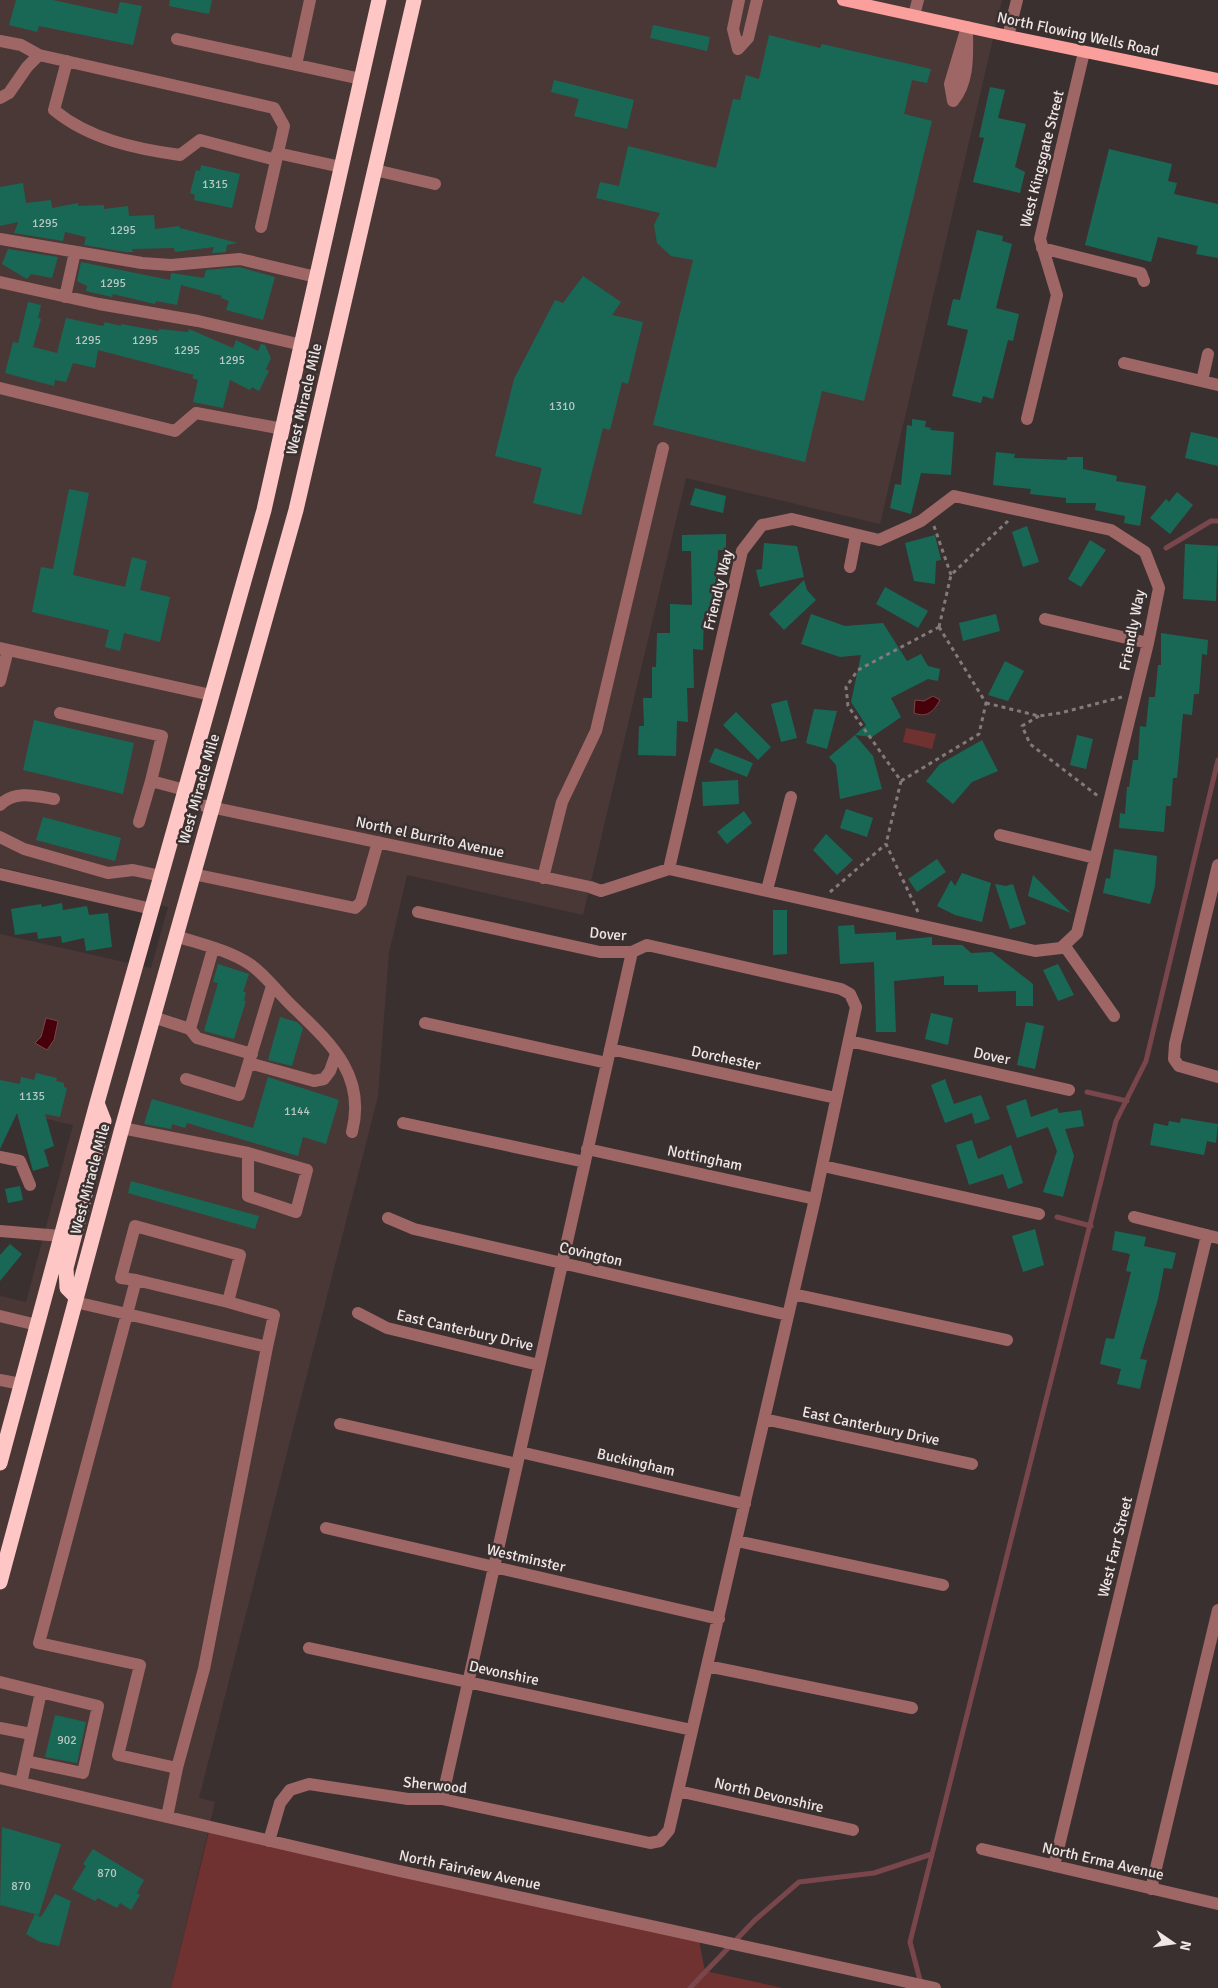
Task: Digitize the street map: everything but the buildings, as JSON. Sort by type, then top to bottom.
[{"type":"highway","name":"West Miracle Mile","points":[[0,1463],[97,1103],[264,510],[379,0]]},
{"type":"highway","name":"West Miracle Mile","points":[[0,1582],[122,1128],[303,483],[414,0]]},
{"type":"highway","points":[[76,1300],[67,1288],[66,1268],[104,1121],[97,1103]]},
{"type":"main road","name":"North Flowing Wells Road","points":[[843,0],[1218,79]]},
{"type":"street","points":[[296,65],[310,0]]},
{"type":"street","points":[[739,0],[733,29],[738,49],[748,38],[757,0]]},
{"type":"street","points":[[914,15],[918,0]]},
{"type":"street","points":[[1008,36],[1016,0]]},
{"type":"street","points":[[177,39],[361,79]]},
{"type":"street","points":[[0,41],[21,45],[39,55],[274,108],[284,126],[261,227]]},
{"type":"street","name":"West Kingsgate Street","points":[[1027,419],[1057,295],[1040,239],[1084,52]]},
{"type":"street","points":[[0,98],[9,93],[27,67],[39,55]]},
{"type":"street","points":[[67,61],[54,110],[69,123],[134,148],[180,155],[200,140],[341,167]]},
{"type":"street","points":[[375,170],[435,184]]},
{"type":"street","points":[[0,239],[171,266],[240,259],[316,277]]},
{"type":"street","points":[[1042,248],[1141,273],[1144,281]]},
{"type":"street","points":[[65,297],[76,252]]},
{"type":"street","points":[[0,282],[65,297],[198,321],[302,345]]},
{"type":"street","points":[[1202,381],[1208,354]]},
{"type":"street","points":[[1124,363],[1218,385]]},
{"type":"street","points":[[0,388],[175,431],[196,413],[283,429]]},
{"type":"street","points":[[543,878],[562,802],[596,731],[664,448]]},
{"type":"street","name":"Friendly Way","points":[[669,869],[742,551],[762,525],[792,519],[856,536],[879,540],[921,520],[954,496],[1021,509],[1110,530],[1145,552],[1159,588],[1148,643],[1077,933],[1064,945]]},
{"type":"street","points":[[850,567],[856,536]]},
{"type":"street","points":[[1045,619],[1148,643]]},
{"type":"street","points":[[0,681],[4,649],[211,695]]},
{"type":"street","points":[[60,713],[162,736],[139,822]]},
{"type":"street","name":"North el Burrito Avenue","points":[[151,781],[212,808],[601,891],[669,869]]},
{"type":"street","points":[[0,805],[16,796],[26,795],[54,799]]},
{"type":"street","points":[[767,890],[791,797]]},
{"type":"street","points":[[1000,836],[1095,858]]},
{"type":"street","points":[[0,837],[24,849],[108,873],[133,870],[161,876]]},
{"type":"street","points":[[193,874],[354,908],[361,902],[378,842]]},
{"type":"street","points":[[1218,865],[1212,915],[1175,1044],[1174,1059],[1178,1066],[1218,1076]]},
{"type":"street","points":[[669,869],[1035,952],[1061,948],[1064,945],[1114,1016]]},
{"type":"street","points":[[0,874],[152,909]]},
{"type":"street","name":"Dover","points":[[418,912],[600,952],[632,952],[647,945],[841,989],[850,994],[856,1007],[849,1041],[1069,1090]]},
{"type":"street","points":[[176,936],[232,954],[252,965],[323,1036],[347,1069],[356,1094],[357,1113],[352,1132]]},
{"type":"street","points":[[190,1029],[213,949]]},
{"type":"street","points":[[442,1799],[632,952]]},
{"type":"street","points":[[186,1079],[239,1095],[272,986]]},
{"type":"street","points":[[153,1017],[190,1029],[196,1038],[314,1081],[324,1079],[330,1071],[336,1054]]},
{"type":"street","points":[[425,1024],[607,1063]]},
{"type":"street","points":[[678,1791],[815,1200],[849,1041]]},
{"type":"street","name":"Dorchester","points":[[610,1049],[836,1098]]},
{"type":"street","name":"Nottingham","points":[[403,1123],[586,1155],[815,1200]]},
{"type":"street","points":[[122,1128],[248,1153],[307,1170],[296,1212],[248,1196],[248,1153]]},
{"type":"street","points":[[0,1157],[20,1161],[30,1185]]},
{"type":"street","points":[[822,1166],[1040,1214]]},
{"type":"street","points":[[1134,1217],[1213,1237]]},
{"type":"street","name":"Covington","points":[[388,1218],[414,1229],[788,1315]]},
{"type":"street","points":[[167,1817],[204,1669],[274,1315],[228,1302],[121,1278],[136,1226],[240,1255],[228,1302]]},
{"type":"street","points":[[0,1232],[61,1236]]},
{"type":"street","name":"West Farr Street","points":[[1054,1866],[1213,1237]]},
{"type":"street","points":[[136,1280],[39,1643],[140,1665],[118,1755],[178,1768]]},
{"type":"street","points":[[793,1294],[1007,1340]]},
{"type":"street","points":[[76,1300],[267,1348]]},
{"type":"street","name":"East Canterbury Drive","points":[[358,1313],[386,1328],[539,1365]]},
{"type":"street","points":[[0,1316],[37,1325]]},
{"type":"street","points":[[0,1380],[21,1384]]},
{"type":"street","name":"East Canterbury Drive","points":[[764,1419],[972,1464]]},
{"type":"street","name":"Buckingham","points":[[340,1424],[745,1504]]},
{"type":"street","name":"Westminster","points":[[326,1528],[719,1619]]},
{"type":"street","points":[[737,1541],[943,1585]]},
{"type":"street","points":[[1151,1889],[1218,1610]]},
{"type":"street","name":"Devonshire","points":[[309,1648],[692,1730]]},
{"type":"street","points":[[707,1666],[912,1708]]},
{"type":"street","points":[[0,1682],[98,1706],[83,1773],[26,1761]]},
{"type":"street","points":[[21,1783],[41,1692]]},
{"type":"street","points":[[0,1728],[31,1734]]},
{"type":"street","name":"North Fairview Avenue","points":[[0,1778],[269,1841],[932,1987]]},
{"type":"street","name":"Sherwood","points":[[269,1841],[280,1803],[290,1790],[309,1784],[408,1799],[442,1799],[650,1843],[660,1841],[669,1830],[678,1791]]},
{"type":"street","name":"North Devonshire","points":[[678,1791],[853,1830]]},
{"type":"street","name":"North Erma Avenue","points":[[982,1848],[1218,1904]]},
{"type":"path","points":[[951,575],[1021,509]]},
{"type":"path","points":[[818,902],[886,844],[901,781],[979,734],[986,703],[939,627],[951,575],[930,512]]},
{"type":"path","points":[[901,781],[848,706],[846,687],[858,670],[939,627]]},
{"type":"path","points":[[986,703],[1039,716],[1060,713],[1135,694]]},
{"type":"path","points":[[1039,716],[1022,726],[1030,744],[1108,804]]},
{"type":"path","points":[[886,844],[924,926]]},
{"type":"shaded area","points":[[0,0],[1002,0],[880,524],[686,478],[583,915],[407,875],[389,953],[378,1096],[199,1798],[215,1802],[171,1988],[0,1988],[0,1296],[26,1302],[73,1125],[0,1108],[0,934],[151,968],[168,907],[0,867]]},
{"type":"shaded area","points":[[933,696],[940,700],[932,711],[923,715],[914,713],[915,700],[924,701]]},
{"type":"shaded area","points":[[906,728],[936,734],[932,749],[903,742]]},
{"type":"shaded area","points":[[46,1018],[58,1021],[54,1040],[47,1050],[35,1043],[41,1037]]},
{"type":"shaded area","points":[[210,1827],[698,1936],[705,1971],[783,1988],[171,1988]]},
{"type":"waterway","points":[[1166,548],[1211,521],[1218,521]]},
{"type":"waterway","points":[[921,1984],[910,1942],[1116,1121],[1146,1061],[1218,760]]},
{"type":"waterway","points":[[1087,1092],[1127,1101]]},
{"type":"waterway","points":[[1057,1217],[1091,1226]]},
{"type":"waterway","points":[[690,1988],[755,1920],[799,1882],[874,1873],[932,1854]]}]
